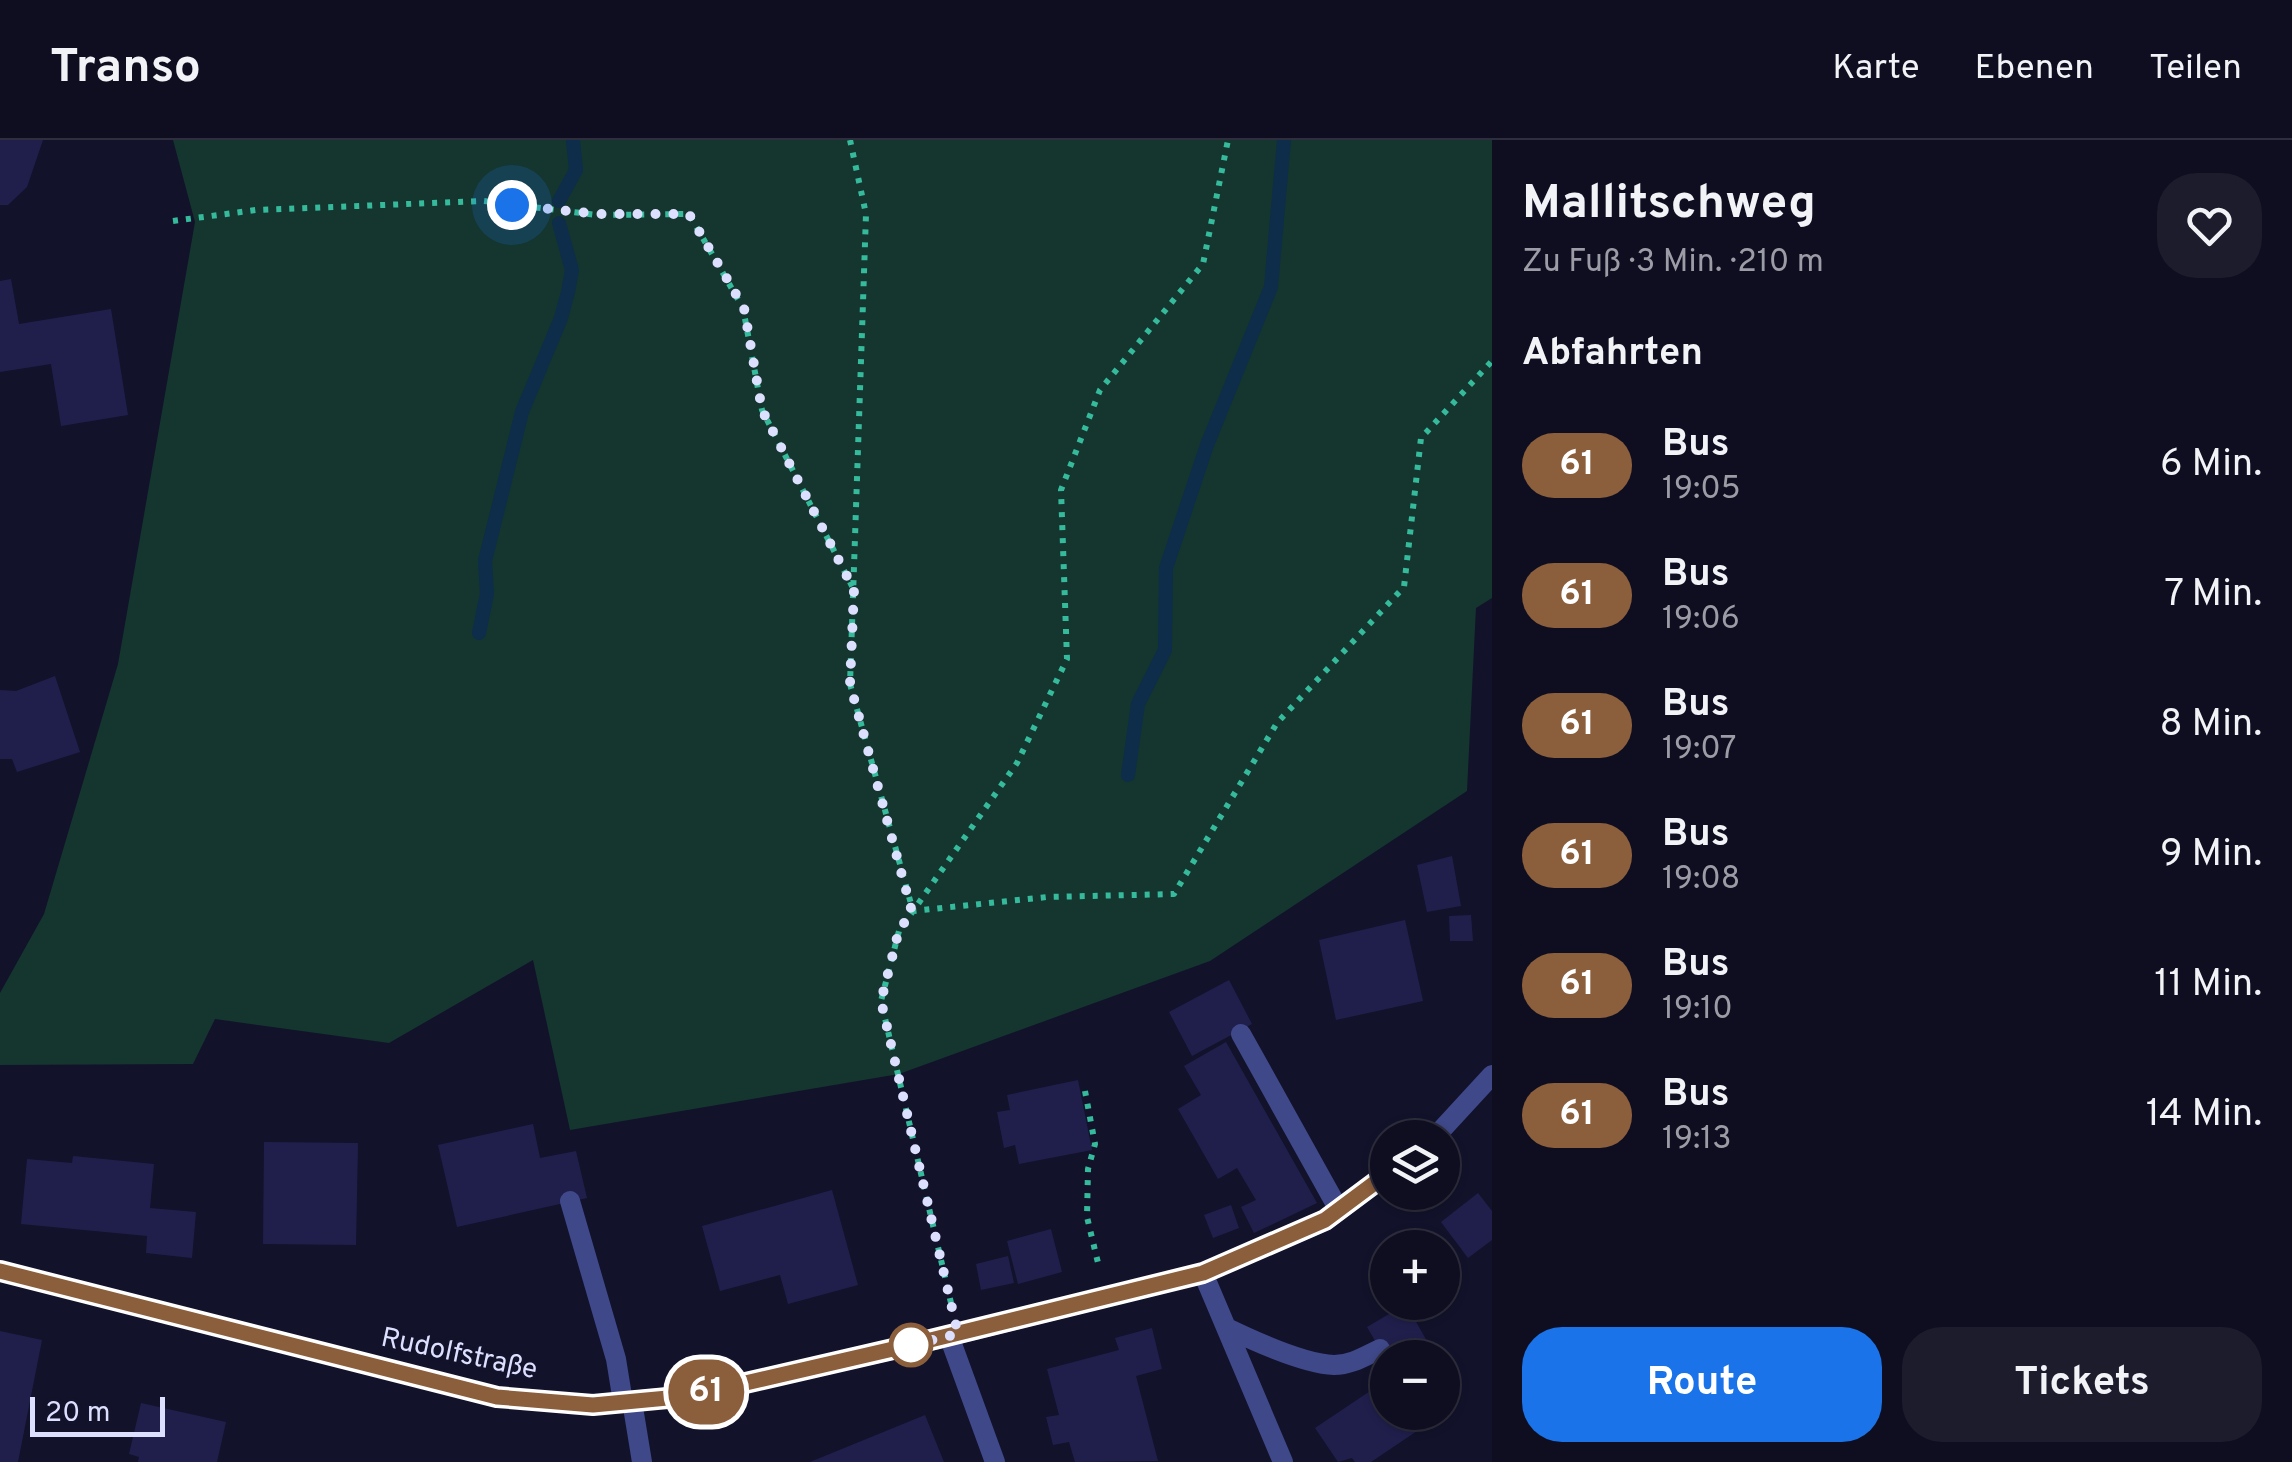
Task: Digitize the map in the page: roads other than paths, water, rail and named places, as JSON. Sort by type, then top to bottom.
[{"type":"street","points":[[1241,1034],[1339,1210]]},
{"type":"street","points":[[1451,1120],[1492,1075]]},
{"type":"street","name":"Rudolfstraße","points":[[0,1271],[497,1397],[593,1405],[689,1396],[1203,1273],[1325,1220],[1370,1187]]},
{"type":"street","points":[[570,1202],[642,1462]]},
{"type":"street","points":[[1203,1273],[1282,1462]]},
{"type":"street","points":[[1226,1328],[1269,1348],[1332,1365],[1370,1355]]},
{"type":"street","points":[[954,1335],[995,1462]]},
{"type":"waterway","points":[[559,201],[576,170],[573,140]]},
{"type":"waterway","points":[[1128,775],[1138,704],[1165,650],[1166,568],[1207,445],[1271,287],[1284,140]]},
{"type":"waterway","points":[[479,633],[487,594],[485,561],[522,412],[568,292],[572,270],[559,223]]}]
